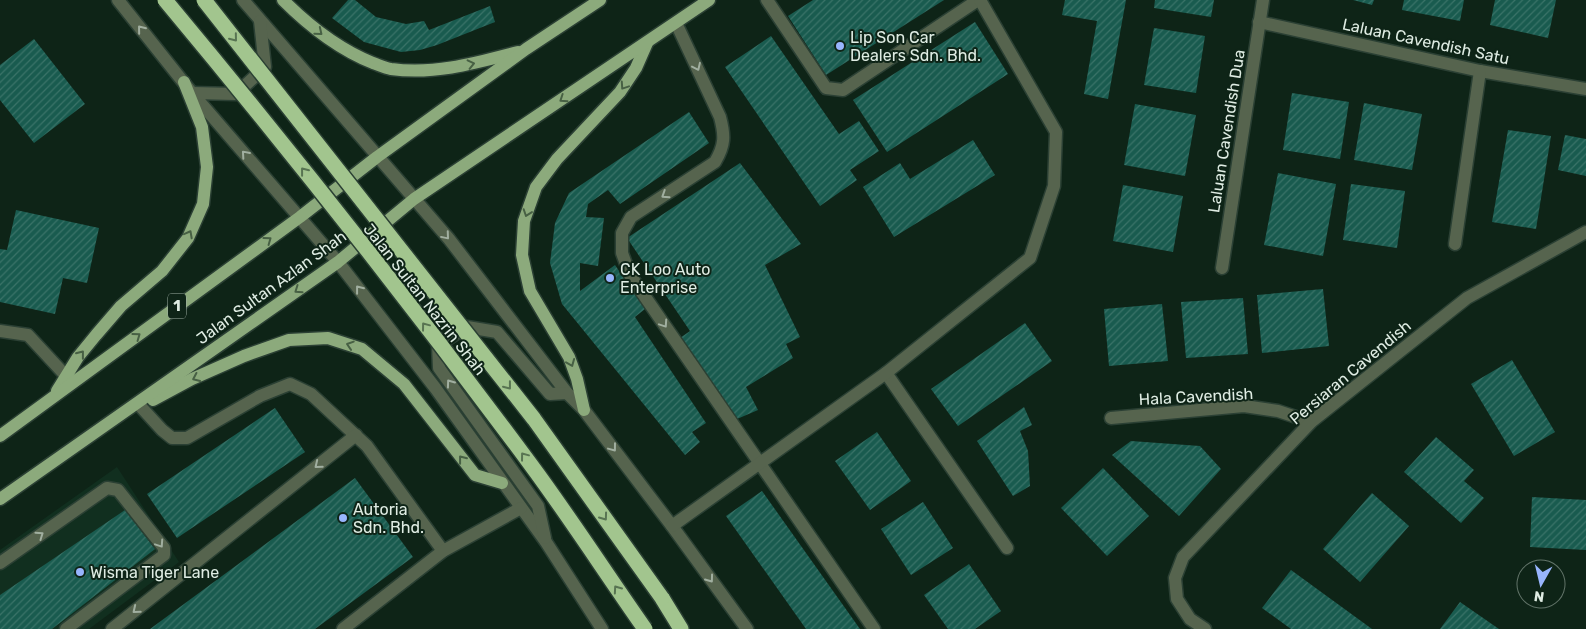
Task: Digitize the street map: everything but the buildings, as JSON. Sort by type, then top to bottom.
[{"type":"highway","name":"Jalan Sultan Nazrin Shah","points":[[165,0],[242,92],[387,276],[532,467],[644,629]]},
{"type":"highway","name":"Jalan Sultan Nazrin Shah","points":[[204,0],[534,419],[662,598],[681,629]]},
{"type":"main road","points":[[283,0],[325,37],[352,55],[389,69],[428,71],[470,65],[526,50]]},
{"type":"main road","points":[[378,157],[526,50],[600,0]]},
{"type":"main road","name":"Jalan Sultan Azlan Shah","points":[[0,499],[338,262],[414,199],[709,0]]},
{"type":"main road","points":[[584,410],[577,379],[569,358],[530,291],[522,255],[524,221],[536,186],[557,159],[620,92],[636,68],[647,43]]},
{"type":"main road","points":[[55,396],[78,357],[121,306],[162,271],[188,238],[203,204],[207,167],[202,127],[188,87]]},
{"type":"main road","name":"1","points":[[0,436],[300,217],[378,157]]},
{"type":"main road","points":[[107,425],[192,379],[244,356],[289,340],[328,338],[362,349],[404,384],[475,475],[502,483]]},
{"type":"main road","points":[[662,598],[688,629]]},
{"type":"street","points":[[118,0],[188,87],[338,262],[436,389],[546,542],[602,629]]},
{"type":"street","points":[[243,0],[449,239],[567,393],[584,410],[747,629]]},
{"type":"street","points":[[672,526],[886,373],[1030,258],[1054,186],[1056,132],[979,0],[843,90],[826,88],[767,0]]},
{"type":"street","name":"Laluan Cavendish Dua","points":[[1222,268],[1263,0]]},
{"type":"street","points":[[188,87],[236,94],[265,67],[260,21]]},
{"type":"street","name":"Laluan Cavendish Satu","points":[[1259,22],[1480,70],[1586,89]]},
{"type":"street","points":[[676,23],[720,117],[724,134],[722,151],[715,162],[631,217],[622,233],[622,253],[630,275],[874,629]]},
{"type":"street","points":[[1455,244],[1480,70]]},
{"type":"street","name":"Persiaran Cavendish","points":[[1205,629],[1190,619],[1177,599],[1175,578],[1182,556],[1312,422],[1467,298],[1586,232]]},
{"type":"street","points":[[546,542],[538,506],[439,368],[438,345],[467,327],[497,332],[550,394],[567,393]]},
{"type":"street","points":[[0,330],[28,335],[66,376]]},
{"type":"street","points":[[886,373],[1007,548]]},
{"type":"street","points":[[141,407],[172,438],[187,438],[260,396],[290,384],[311,394],[367,446],[443,551]]},
{"type":"street","name":"Hala Cavendish","points":[[1111,418],[1244,406],[1278,411],[1312,422]]},
{"type":"street","points":[[112,629],[356,435]]},
{"type":"street","points":[[0,563],[106,488],[118,490],[164,548],[164,555],[66,629]]},
{"type":"street","points":[[343,629],[443,551],[521,508]]},
{"type":"shaded area","name":"Wisma Tiger Lane","points":[[117,467],[179,562],[89,629],[0,629],[0,550]]},
{"type":"place","name":"Lip Son Car Dealers Sdn. Bhd.","points":[[840,46]]},
{"type":"place","name":"CK Loo Auto Enterprise","points":[[610,278]]},
{"type":"place","name":"Autoria Sdn. Bhd.","points":[[343,518]]},
{"type":"place","name":"Wisma Tiger Lane","points":[[80,572]]}]
